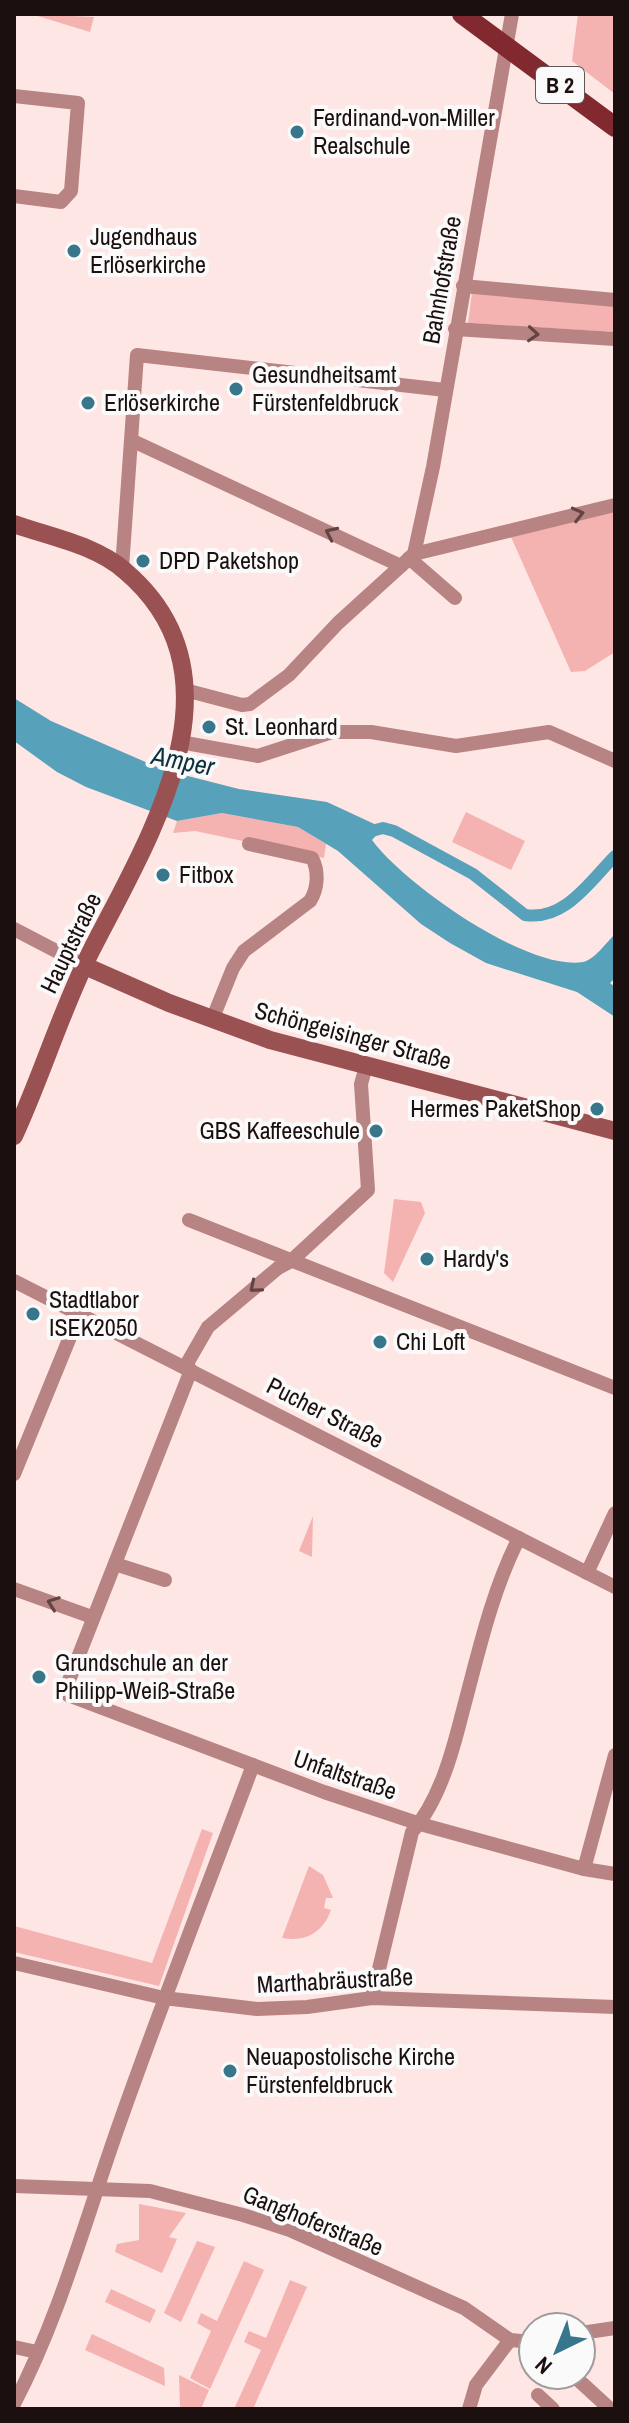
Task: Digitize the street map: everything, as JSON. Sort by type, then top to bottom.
[{"type":"main road","name":"B 2","points":[[462,14],[615,127]]},
{"type":"street","name":"Bahnhofstraße","points":[[408,559],[433,467],[455,329],[490,150],[504,45],[512,14]]},
{"type":"street","points":[[14,96],[78,103],[71,191],[67,198],[61,202],[14,196]]},
{"type":"street","points":[[463,286],[615,300]]},
{"type":"street","points":[[455,329],[615,339]]},
{"type":"street","points":[[14,524],[77,545],[122,568],[137,355],[445,390]]},
{"type":"street","points":[[133,441],[408,559],[455,598]]},
{"type":"street","points":[[185,690],[242,705],[257,700],[283,681],[315,651],[338,623],[408,559],[615,505]]},
{"type":"street","name":"Hauptstraße","points":[[14,1136],[85,966],[159,817],[180,742],[185,690],[183,666],[165,620],[122,568]]},
{"type":"street","points":[[180,742],[258,756],[332,732],[371,732],[456,746],[549,732],[615,761]]},
{"type":"street","points":[[212,1020],[233,968],[244,951],[310,901],[315,893],[317,867],[312,858],[249,844]]},
{"type":"street","points":[[14,929],[85,966]]},
{"type":"street","name":"Schöngeisinger Straße","points":[[85,966],[212,1020],[270,1040],[615,1131]]},
{"type":"street","points":[[14,1589],[92,1617],[188,1369],[208,1327],[278,1268],[291,1261],[368,1190],[361,1084],[366,1066]]},
{"type":"street","points":[[189,1220],[615,1388]]},
{"type":"street","name":"Pucher Straße","points":[[14,1281],[615,1587]]},
{"type":"street","points":[[14,1474],[79,1315]]},
{"type":"street","points":[[587,1573],[615,1513]]},
{"type":"street","points":[[372,1998],[412,1832],[420,1824],[445,1770],[498,1583],[519,1538]]},
{"type":"street","points":[[115,1564],[165,1580]]},
{"type":"street","name":"Unfaltstraße","points":[[92,1617],[66,1688],[68,1695],[420,1824],[584,1869],[615,1874]]},
{"type":"street","points":[[584,1869],[615,1755]]},
{"type":"street","points":[[14,2404],[37,2352],[164,1998],[200,1912],[253,1765]]},
{"type":"street","name":"Marthabräustraße","points":[[14,1963],[164,1998],[272,2009],[372,1998],[615,2007]]},
{"type":"street","name":"Ganghoferstraße","points":[[14,2186],[97,2188],[176,2196],[290,2230],[464,2308],[510,2340],[517,2341]]},
{"type":"street","points":[[469,2409],[476,2385],[510,2340]]},
{"type":"street","points":[[14,2347],[37,2352]]},
{"type":"street","points":[[590,2391],[610,2409]]},
{"type":"street","points":[[538,2395],[553,2409]]},
{"type":"shaded area","points":[[31,14],[94,17],[90,32]]},
{"type":"shaded area","points":[[578,14],[615,14],[615,94],[572,61]]},
{"type":"shaded area","points":[[472,292],[615,304],[615,332],[468,323]]},
{"type":"shaded area","points":[[615,512],[615,652],[585,671],[571,672],[511,537]]},
{"type":"shaded area","points":[[466,812],[525,841],[511,870],[452,842]]},
{"type":"shaded area","points":[[222,813],[298,827],[326,844],[324,858],[195,831],[173,833],[177,821]]},
{"type":"shaded area","points":[[394,1199],[421,1202],[425,1213],[393,1282],[384,1273]]},
{"type":"shaded area","points":[[313,1516],[312,1557],[299,1551]]},
{"type":"shaded area","points":[[202,1829],[213,1833],[159,1986],[14,1952],[14,1926],[152,1963]]},
{"type":"shaded area","points":[[309,1866],[323,1875],[333,1898],[326,1898],[324,1908],[331,1910],[328,1918],[318,1930],[306,1937],[282,1938]]},
{"type":"shaded area","points":[[139,2204],[186,2213],[169,2237],[177,2239],[162,2273],[115,2252],[117,2244],[139,2240]]},
{"type":"shaded area","points":[[197,2241],[215,2247],[181,2322],[164,2313]]},
{"type":"shaded area","points":[[244,2261],[264,2270],[210,2389],[190,2378],[211,2331],[197,2323],[201,2313],[217,2321]]},
{"type":"shaded area","points":[[290,2280],[307,2287],[253,2409],[234,2409],[261,2350],[244,2342],[249,2331],[266,2338]]},
{"type":"shaded area","points":[[111,2289],[156,2310],[150,2323],[105,2302]]},
{"type":"shaded area","points":[[92,2334],[164,2368],[165,2386],[85,2350]]},
{"type":"shaded area","points":[[179,2375],[209,2390],[201,2409],[180,2409]]},
{"type":"water","points":[[14,698],[51,721],[164,770],[239,789],[327,802],[383,828],[372,840],[411,879],[468,921],[531,953],[559,961],[583,962],[596,955],[615,934],[615,978],[610,983],[615,987],[615,1017],[577,992],[486,963],[450,943],[421,924],[338,851],[298,827],[222,813],[177,821],[86,787],[57,772],[14,741]]},
{"type":"waterway","name":"Amper","points":[[368,832],[383,828],[394,831],[473,874],[525,915],[539,915],[564,906],[615,856]]},
{"type":"place","name":"Ferdinand-von-Miller Realschule","points":[[297,132]]},
{"type":"place","name":"Jugendhaus Erlöserkirche","points":[[74,251]]},
{"type":"place","name":"Gesundheitsamt Fürstenfeldbruck","points":[[236,389]]},
{"type":"place","name":"Erlöserkirche","points":[[88,403]]},
{"type":"place","name":"DPD Paketshop","points":[[143,561]]},
{"type":"place","name":"St. Leonhard","points":[[209,727]]},
{"type":"place","name":"Fitbox","points":[[163,875]]},
{"type":"place","name":"Hermes PaketShop","points":[[597,1109]]},
{"type":"place","name":"GBS Kaffeeschule","points":[[376,1131]]},
{"type":"place","name":"Hardy's","points":[[427,1259]]},
{"type":"place","name":"Stadtlabor ISEK2050","points":[[33,1314]]},
{"type":"place","name":"Chi Loft","points":[[380,1342]]},
{"type":"place","name":"Grundschule an der Philipp-Weiß-Straße","points":[[39,1677]]},
{"type":"place","name":"Neuapostolische Kirche Fürstenfeldbruck","points":[[230,2071]]}]
